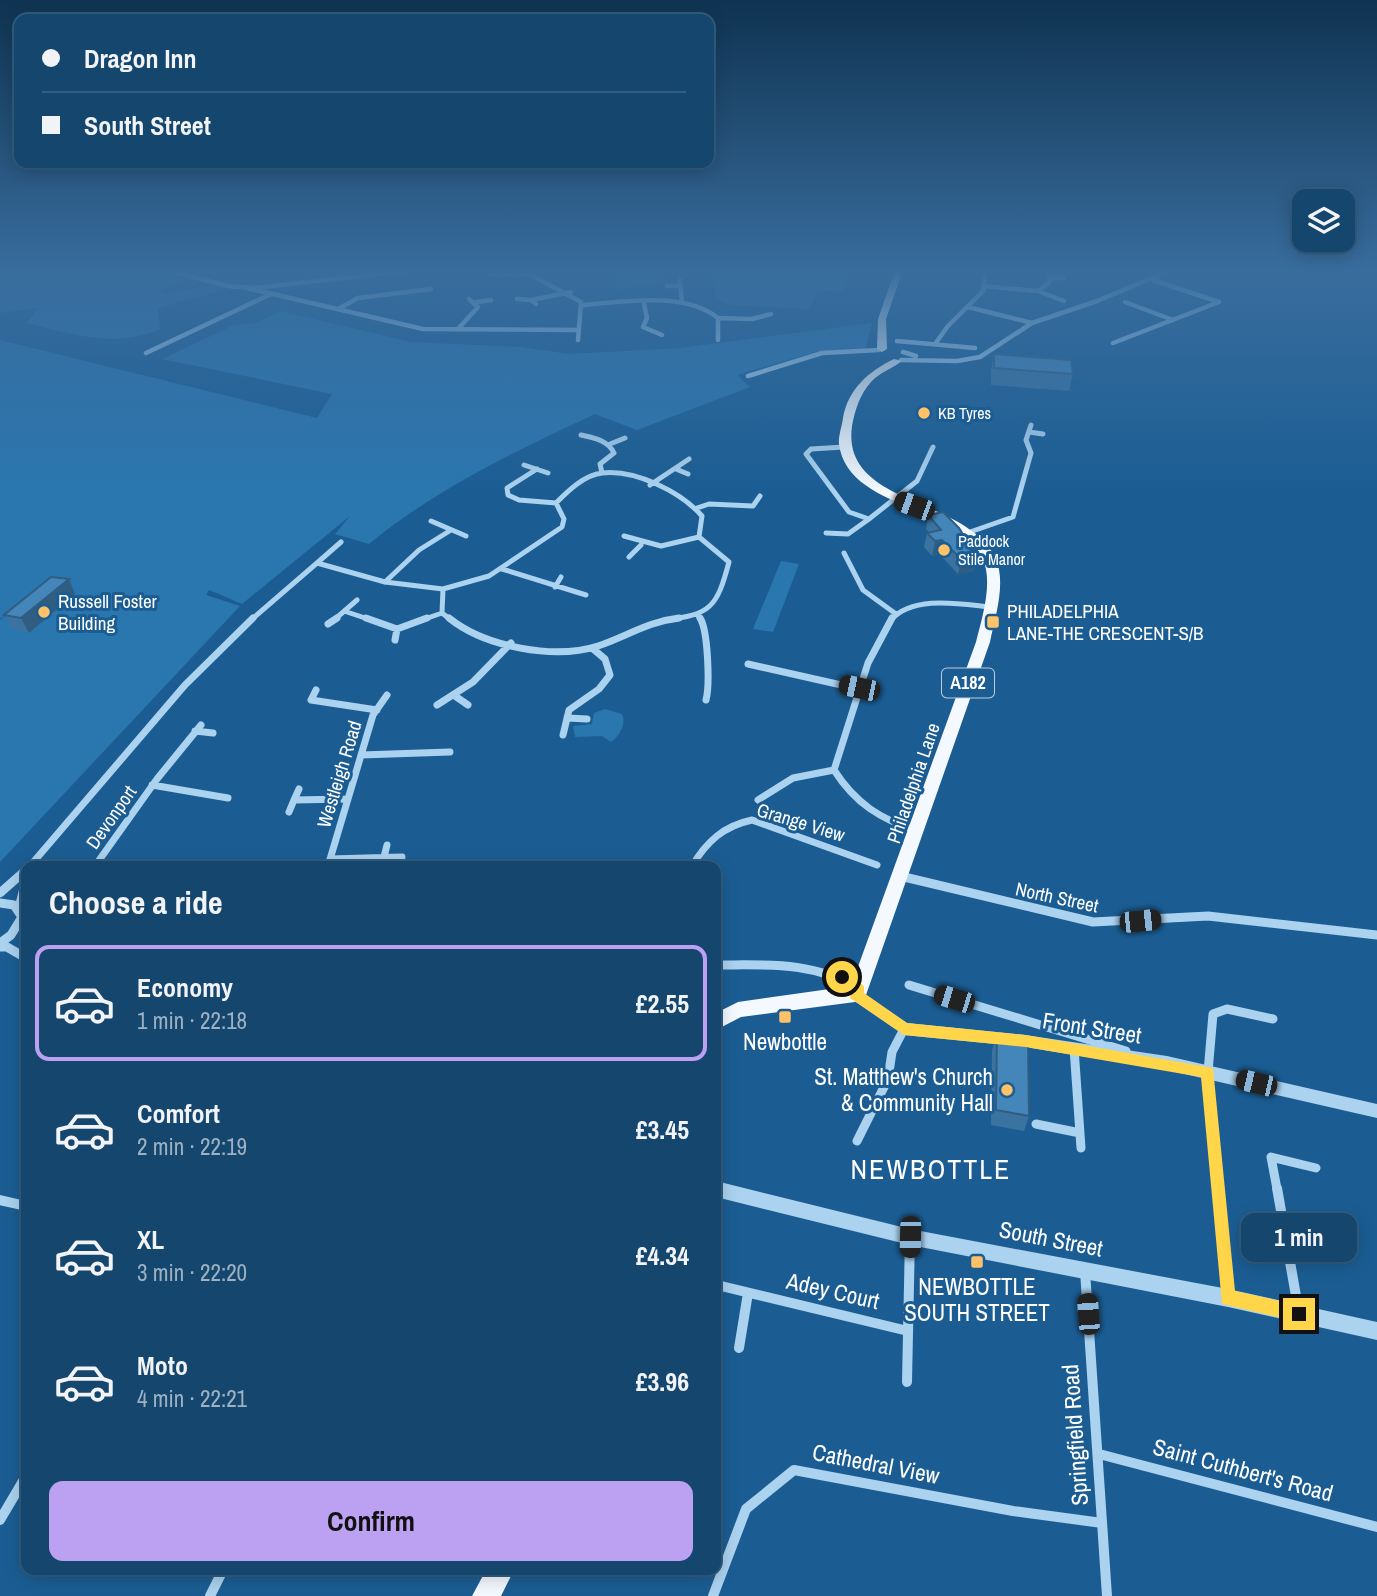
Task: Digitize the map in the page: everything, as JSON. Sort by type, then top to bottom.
[{"type":"main road","points":[[873,374],[879,366],[878,353],[881,344]]},
{"type":"main road","points":[[891,344],[899,353]]},
{"type":"main road","points":[[878,353],[899,353]]},
{"type":"main road","points":[[844,447],[842,434],[859,387],[899,353]]},
{"type":"main road","name":"Philadelphia Lane","points":[[844,447],[856,467],[874,486],[895,499],[951,519],[970,531],[989,559],[990,607],[983,642],[918,831],[857,992]]},
{"type":"main road","points":[[721,1019],[738,1010],[857,992]]},
{"type":"main road","points":[[486,1596],[498,1575]]},
{"type":"street","points":[[146,354],[166,344]]},
{"type":"street","points":[[899,353],[933,344]]},
{"type":"street","points":[[940,344],[975,348]]},
{"type":"street","points":[[899,353],[930,359],[967,360],[980,357],[999,344]]},
{"type":"street","points":[[748,376],[822,353],[878,353]]},
{"type":"street","points":[[970,531],[1013,517],[1031,453],[1026,440],[1031,425]]},
{"type":"street","points":[[1029,432],[1043,434]]},
{"type":"street","points":[[581,435],[610,444],[625,438]]},
{"type":"street","points":[[602,473],[600,464],[614,453],[610,444]]},
{"type":"street","points":[[844,447],[811,449],[806,454],[849,512],[869,519]]},
{"type":"street","points":[[826,533],[848,534],[895,499],[917,481],[933,447]]},
{"type":"street","points":[[650,485],[690,460]]},
{"type":"street","points":[[524,465],[548,473]]},
{"type":"street","points":[[537,469],[507,488],[508,495],[519,500],[556,503],[572,489],[602,473],[626,475],[697,509],[702,516],[699,537]]},
{"type":"street","points":[[676,469],[688,474]]},
{"type":"street","points":[[753,506],[760,496]]},
{"type":"street","points":[[317,563],[339,572],[385,582],[443,590],[471,583],[502,569],[562,527],[564,519],[556,503]]},
{"type":"street","points":[[697,509],[709,504],[753,506],[763,510]]},
{"type":"street","points":[[431,521],[466,536]]},
{"type":"street","points":[[385,582],[419,550],[451,530]]},
{"type":"street","points":[[624,536],[640,545],[663,546],[699,537]]},
{"type":"street","points":[[443,590],[442,612],[452,623],[510,643],[547,650],[593,648],[652,622],[697,614],[711,608],[718,598],[729,562],[699,537]]},
{"type":"street","points":[[34,861],[185,685],[251,620],[341,542]]},
{"type":"street","points":[[629,557],[640,545]]},
{"type":"street","points":[[844,553],[856,584],[872,601],[896,614]]},
{"type":"street","points":[[502,569],[586,595]]},
{"type":"street","points":[[555,587],[561,577]]},
{"type":"street","points":[[328,624],[347,612],[357,600]]},
{"type":"street","points":[[918,831],[894,824],[854,801],[834,770],[859,688],[887,622],[896,614],[918,606],[990,607]]},
{"type":"street","points":[[347,612],[397,629],[442,612]]},
{"type":"street","points":[[697,614],[704,624],[702,641],[712,668],[713,680],[706,700]]},
{"type":"street","points":[[395,640],[397,629]]},
{"type":"street","points":[[437,705],[455,696],[482,674],[510,643]]},
{"type":"street","points":[[563,735],[569,710],[599,689],[610,675],[606,659],[593,648]]},
{"type":"street","points":[[748,664],[859,688]]},
{"type":"street","points":[[305,708],[316,690]]},
{"type":"street","name":"Westleigh Road","points":[[330,861],[361,755],[377,710],[387,695]]},
{"type":"street","points":[[455,696],[468,705]]},
{"type":"street","points":[[311,700],[377,710]]},
{"type":"street","points":[[567,718],[587,719]]},
{"type":"street","name":"Devonport","points":[[99,861],[152,785],[198,728],[213,733]]},
{"type":"street","points":[[361,755],[450,752]]},
{"type":"street","points":[[758,800],[780,782],[803,774],[834,770]]},
{"type":"street","name":"Devonport","points":[[152,785],[228,798]]},
{"type":"street","points":[[289,812],[299,789]]},
{"type":"street","points":[[294,800],[348,799]]},
{"type":"street","name":"Grange View","points":[[695,861],[711,838],[732,824],[752,820],[877,864]]},
{"type":"street","points":[[384,857],[387,845]]},
{"type":"street","points":[[347,861],[402,857]]},
{"type":"street","points":[[0,893],[21,874]]},
{"type":"street","name":"North Street","points":[[900,876],[1093,922],[1119,923],[1182,916],[1226,917],[1377,935]]},
{"type":"street","points":[[0,903],[9,903],[21,915]]},
{"type":"street","points":[[0,945],[12,935],[21,920]]},
{"type":"street","points":[[0,945],[21,955]]},
{"type":"street","points":[[721,965],[811,967],[842,977],[857,992]]},
{"type":"street","name":"Front Street","points":[[909,985],[1167,1063]]},
{"type":"street","name":"Front Street","points":[[857,992],[904,1029],[1074,1048],[1167,1063],[1377,1111]]},
{"type":"street","points":[[1228,1298],[1208,1072],[1213,1014],[1227,1009],[1273,1019]]},
{"type":"street","points":[[857,1141],[888,1079],[892,1052],[904,1029]]},
{"type":"street","points":[[1074,1048],[1081,1149]]},
{"type":"street","points":[[1036,1124],[1080,1133]]},
{"type":"street","points":[[1299,1314],[1270,1157],[1316,1168]]},
{"type":"street","name":"South Street","points":[[721,1190],[910,1237],[1228,1298],[1377,1331]]},
{"type":"street","points":[[0,1200],[21,1205]]},
{"type":"street","name":"Adey Court","points":[[907,1382],[910,1237]]},
{"type":"street","name":"Springfield Road","points":[[1085,1270],[1107,1596]]},
{"type":"street","name":"Adey Court","points":[[721,1286],[908,1331]]},
{"type":"street","points":[[738,1348],[748,1293]]},
{"type":"street","name":"Saint Cuthbert's Road","points":[[1099,1454],[1377,1527]]},
{"type":"street","name":"Cathedral View","points":[[721,1575],[746,1509],[794,1470],[1013,1511],[1102,1523]]},
{"type":"street","points":[[0,1520],[21,1484]]},
{"type":"street","points":[[210,1596],[220,1575]]},
{"type":"street","name":"Cathedral View","points":[[713,1596],[721,1575]]},
{"type":"shaded area","points":[[0,344],[18,344],[317,418],[332,394],[162,359],[193,344],[466,344],[521,347],[570,354],[707,344],[866,344],[865,349],[819,351],[737,375],[750,387],[637,430],[595,414],[450,488],[369,544],[335,534],[350,516],[242,604],[209,590],[206,595],[240,606],[0,862],[0,620],[8,614],[0,619]]},
{"type":"shaded area","points":[[781,561],[799,564],[773,632],[753,629]]},
{"type":"shaded area","points":[[605,709],[622,714],[624,722],[611,742],[602,736],[575,737],[573,726],[592,724],[594,713]]},
{"type":"building","points":[[994,354],[1071,360],[1073,374],[994,368]]},
{"type":"building","points":[[943,512],[959,528],[964,536],[959,537],[977,556],[961,559],[942,540],[935,541],[927,533],[941,530],[928,515]]},
{"type":"building","points":[[51,577],[69,579],[21,618],[4,615]]},
{"type":"building","name":"St. Matthew's Church & Community Hall","points":[[997,1035],[1028,1041],[1029,1116],[996,1110]]},
{"type":"place","name":"KB Tyres","points":[[924,413]]},
{"type":"place","name":"Paddock Stile Manor","points":[[944,550]]},
{"type":"place","name":"Russell Foster Building","points":[[44,612]]},
{"type":"place","name":"PHILADELPHIA LANE-THE CRESCENT-S/B","points":[[993,622]]},
{"type":"place","name":"Newbottle","points":[[785,1017]]},
{"type":"place","name":"St. Matthew's Church & Community Hall","points":[[1007,1090]]},
{"type":"place","name":"NEWBOTTLE SOUTH STREET","points":[[977,1262]]},
{"type":"district","name":"NEWBOTTLE","points":[[931,1169]]},
{"type":"route","points":[[842,977],[859,990],[855,994],[904,1029],[1026,1041],[1208,1072],[1228,1298],[1299,1314]]}]
